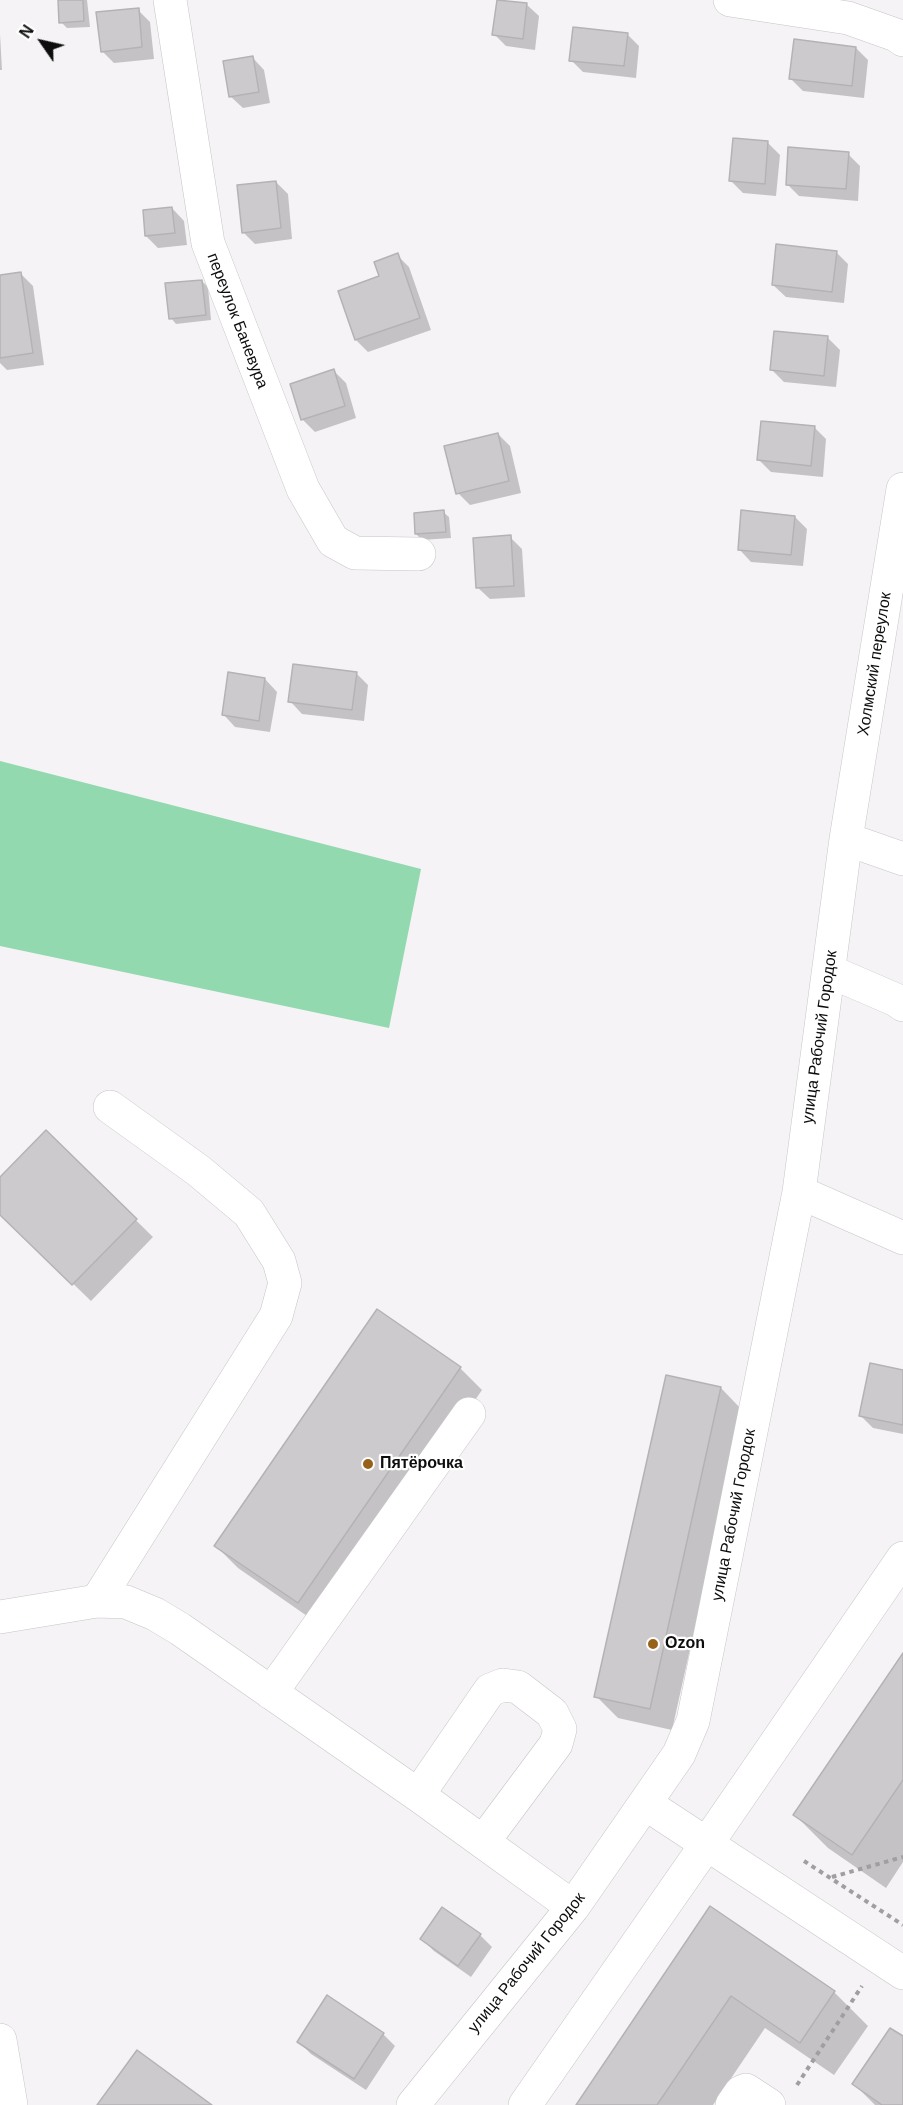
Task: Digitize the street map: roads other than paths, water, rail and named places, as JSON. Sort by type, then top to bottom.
[{"type":"street","name":"переулок Баневура","points":[[170,0],[208,243],[303,489],[333,541],[355,553],[420,555]]},
{"type":"street","points":[[730,0],[848,18],[896,35],[903,40]]},
{"type":"street","name":"Холмский переулок","points":[[846,839],[903,489]]},
{"type":"street","points":[[846,839],[903,859]]},
{"type":"street","name":"улица Рабочий Городок","points":[[413,2105],[573,1907],[679,1754],[693,1721],[798,1192],[846,839]]},
{"type":"street","points":[[829,971],[903,1005]]},
{"type":"street","points":[[97,1601],[276,1316],[285,1283],[279,1261],[249,1213],[207,1177],[110,1107]]},
{"type":"street","points":[[798,1192],[903,1238]]},
{"type":"street","points":[[271,1693],[469,1413]]},
{"type":"street","points":[[525,2105],[903,1558]]},
{"type":"street","points":[[0,1617],[97,1601],[126,1602],[155,1614],[180,1629],[417,1795],[573,1907]]},
{"type":"street","points":[[417,1795],[490,1690],[503,1685],[518,1688],[552,1713],[560,1729],[555,1744],[483,1842]]},
{"type":"street","points":[[646,1804],[891,1966]]},
{"type":"street","points":[[0,2040],[11,2105]]},
{"type":"street","points":[[732,2105],[741,2092],[746,2090],[770,2105]]},
{"type":"place","name":"Пятёрочка","points":[[368,1464]]},
{"type":"place","name":"Ozon","points":[[653,1644]]}]
